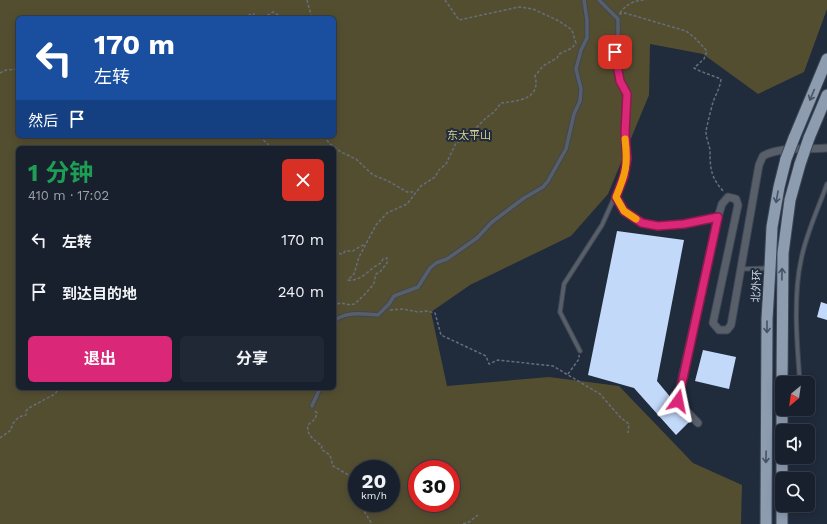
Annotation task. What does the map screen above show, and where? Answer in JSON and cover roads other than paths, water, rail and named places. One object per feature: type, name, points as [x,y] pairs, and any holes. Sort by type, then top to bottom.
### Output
[{"type":"highway","name":"北外环","points":[[766,524],[767,319],[772,227],[779,187],[786,159],[827,59]]},
{"type":"highway","points":[[782,376],[783,252],[790,200],[809,138],[827,95]]},
{"type":"highway","points":[[782,464],[782,524]]},
{"type":"street","points":[[698,423],[678,401],[722,204],[728,197],[730,197],[736,199],[738,204],[713,324],[719,330],[727,330],[731,325],[759,165],[762,156],[779,150],[827,148]]},
{"type":"lane","points":[[336,319],[339,317],[352,314],[378,315],[389,304],[394,296],[418,287],[430,268],[436,263],[447,259],[477,238],[492,222],[524,198],[543,187],[548,181],[566,149],[574,114],[580,101],[581,89],[576,69],[581,50],[587,38],[587,20],[584,0]]},
{"type":"lane","points":[[580,351],[560,312],[564,284],[602,225],[616,197],[624,176],[627,159],[625,132],[627,94],[620,81],[615,52],[618,34],[618,19],[599,0]]},
{"type":"lane","points":[[800,376],[798,274],[807,236],[827,184]]},
{"type":"lane","points":[[616,197],[624,211],[642,223],[658,226],[684,224],[718,217]]},
{"type":"lane","points":[[741,269],[770,268]]},
{"type":"lane","points":[[312,406],[319,390]]},
{"type":"park label","name":"东太平山","points":[[469,135]]}]
